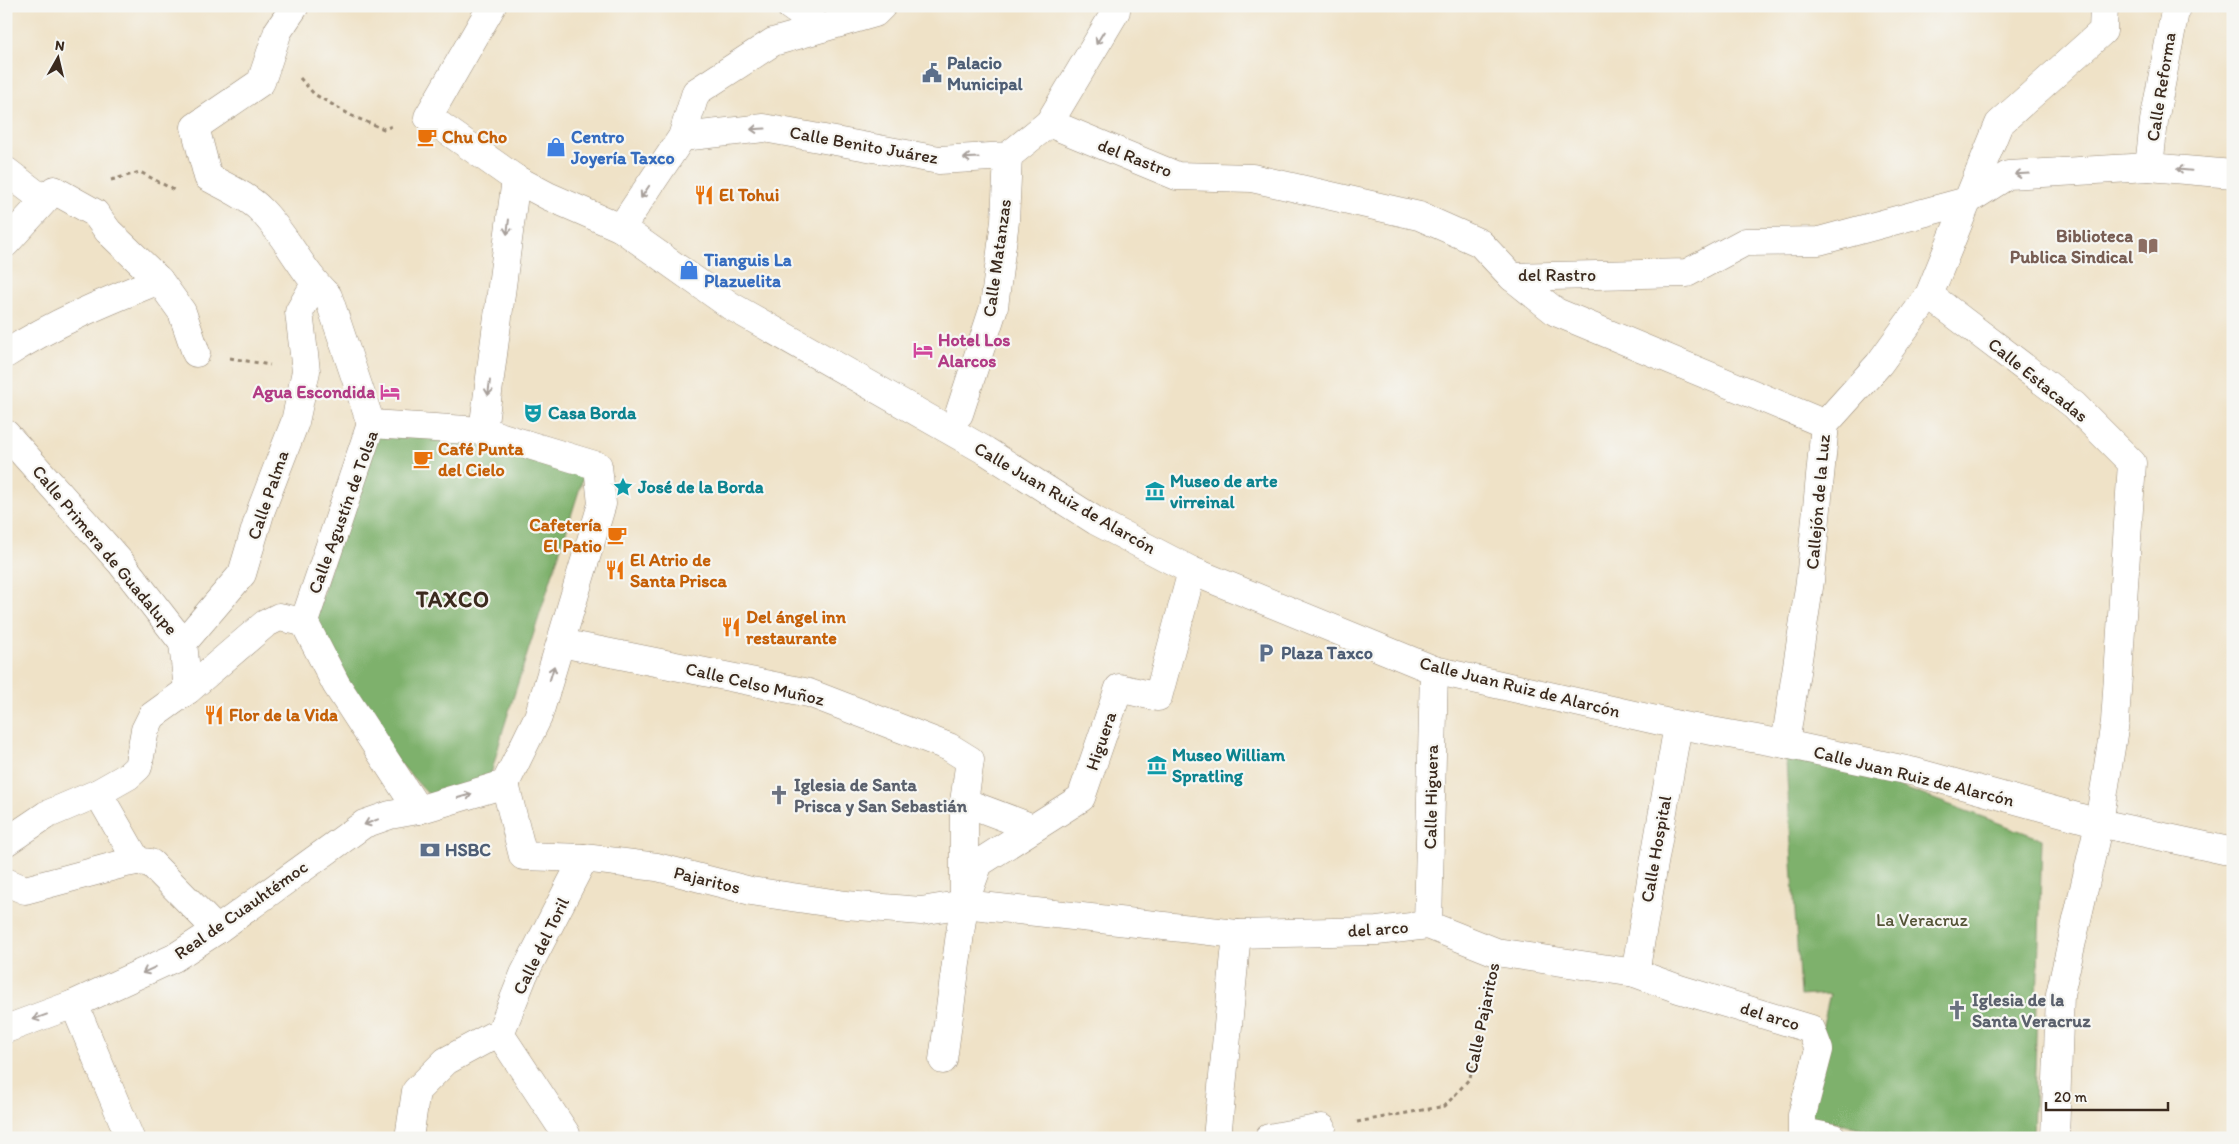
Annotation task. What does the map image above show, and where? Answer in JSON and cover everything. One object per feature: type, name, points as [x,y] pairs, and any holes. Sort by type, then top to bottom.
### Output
[{"type":"street","points":[[295,6],[278,32],[261,82],[195,127],[208,177],[260,208],[292,248],[314,284],[328,296],[371,424]]},
{"type":"street","points":[[428,117],[492,6]]},
{"type":"street","points":[[790,6],[821,28]]},
{"type":"street","points":[[621,228],[682,137],[696,92],[773,42],[875,13],[882,6]]},
{"type":"street","points":[[1008,156],[1049,123],[1116,11],[1116,6]]},
{"type":"street","points":[[1929,295],[2000,124],[2103,30],[2104,6]]},
{"type":"street","name":"Calle Reforma","points":[[2149,167],[2154,121],[2176,6]]},
{"type":"street","name":"Calle Juan Ruiz de Alarcón","points":[[428,117],[516,179],[548,196],[621,228],[731,306],[990,444],[1096,520],[1192,571],[1434,670],[1678,725],[1785,744],[1915,772],[2099,823],[2224,850],[2233,850]]},
{"type":"street","name":"del Rastro","points":[[1049,123],[1177,176],[1252,178],[1419,216],[1480,243],[1512,277],[1687,273],[1745,242],[1819,241],[1967,201],[2008,175],[2149,167],[2233,174]]},
{"type":"street","name":"Calle Benito Juárez","points":[[682,137],[764,128],[939,160],[1008,156]]},
{"type":"street","name":"Calle Matanzas","points":[[958,414],[994,308],[1005,221],[1008,156]]},
{"type":"street","points":[[6,172],[49,195],[95,213],[108,231],[159,280],[182,312],[196,353]]},
{"type":"street","points":[[483,431],[516,179]]},
{"type":"street","points":[[6,243],[49,195]]},
{"type":"street","points":[[1512,277],[1556,312],[1825,424]]},
{"type":"street","points":[[6,354],[22,343],[107,302],[159,280]]},
{"type":"street","name":"Calle Palma","points":[[183,643],[242,574],[261,510],[295,422],[306,370],[300,312],[314,284]]},
{"type":"street","name":"Callejón de la Luz","points":[[1785,744],[1810,581],[1825,424],[1878,364],[1929,295]]},
{"type":"street","name":"Calle Estacadas","points":[[1929,295],[2074,405],[2132,463],[2115,722],[2099,823],[2060,994],[2055,1138]]},
{"type":"street","name":"Calle Agustín de Tolsa","points":[[304,622],[371,424],[483,431],[598,466],[602,504],[561,643]]},
{"type":"street","name":"Calle Primera de Guadalupe","points":[[6,434],[121,563],[183,643]]},
{"type":"street","name":"Higuera","points":[[964,904],[979,863],[1081,798],[1119,688],[1158,697],[1192,571]]},
{"type":"street","points":[[6,842],[46,815],[98,793],[128,776],[138,767],[145,730],[152,716],[188,690],[266,624],[279,617],[304,622],[336,684],[418,810]]},
{"type":"street","points":[[183,643],[188,690]]},
{"type":"street","points":[[505,784],[538,717],[561,643]]},
{"type":"street","name":"Calle Celso Muñoz","points":[[561,643],[809,693],[950,747],[970,760],[964,802]]},
{"type":"street","name":"Calle Higuera","points":[[1428,925],[1434,670]]},
{"type":"street","name":"Calle Hospital","points":[[1635,973],[1678,725]]},
{"type":"street","name":"Real de Cuauhtémoc","points":[[6,1029],[74,1004],[174,958],[364,824],[390,815],[418,810],[505,784]]},
{"type":"street","name":"Pajaritos","points":[[505,784],[523,856],[584,858],[656,867],[751,891],[846,905],[921,911],[964,904]]},
{"type":"street","points":[[98,793],[137,861]]},
{"type":"street","points":[[943,1060],[964,904],[964,802],[1033,828]]},
{"type":"street","name":"Calle del Toril","points":[[500,1034],[524,974],[584,858]]},
{"type":"street","points":[[16,886],[137,861],[151,863],[216,930]]},
{"type":"street","name":"del arco","points":[[964,904],[1237,934],[1377,931],[1428,925],[1496,952],[1635,973],[1679,989],[1811,1029],[1819,1050],[1802,1115],[1802,1135]]},
{"type":"street","points":[[1216,1138],[1237,934]]},
{"type":"street","points":[[74,1004],[130,1138]]},
{"type":"street","points":[[409,1138],[416,1091],[446,1061],[492,1036],[500,1034],[568,1136]]},
{"type":"street","points":[[1269,1138],[1322,1128]]},
{"type":"street","points":[[1802,1135],[1833,1138]]},
{"type":"path","points":[[278,32],[285,61],[314,94],[352,116],[384,129],[407,120],[416,114],[428,117]]},
{"type":"path","points":[[49,195],[88,187],[140,172],[180,193]]},
{"type":"path","points":[[196,353],[306,370]]},
{"type":"path","name":"Calle Pajaritos","points":[[1322,1128],[1445,1106],[1470,1078],[1496,952]]},
{"type":"green space","points":[[372,433],[484,434],[584,475],[503,730],[489,782],[436,803],[386,748],[314,622]]},
{"type":"green space","name":"La Veracruz","points":[[1785,744],[2042,839],[2033,1138],[1905,1138],[1802,1115],[1830,994],[1800,996]]},
{"type":"place","name":"Palacio Municipal","points":[[932,73]]},
{"type":"place","name":"Chu Cho","points":[[427,137]]},
{"type":"place","name":"Centro Joyería Taxco","points":[[556,147]]},
{"type":"place","name":"El Tohui","points":[[704,195]]},
{"type":"place","name":"Biblioteca Publica Sindical","points":[[2148,246]]},
{"type":"place","name":"Tianguis La Plazuelita","points":[[689,270]]},
{"type":"place","name":"Hotel Los Alarcos","points":[[923,350]]},
{"type":"place","name":"Agua Escondida","points":[[390,392]]},
{"type":"place","name":"Casa Borda","points":[[533,413]]},
{"type":"place","name":"Café Punta del Cielo","points":[[423,459]]},
{"type":"place","name":"José de la Borda","points":[[623,487]]},
{"type":"place","name":"Museo de arte virreinal","points":[[1155,491]]},
{"type":"place","name":"Cafetería El Patio","points":[[617,535]]},
{"type":"place","name":"El Atrio de Santa Prisca","points":[[615,570]]},
{"type":"place","name":"Del ángel inn restaurante","points":[[731,627]]},
{"type":"place","name":"Plaza Taxco","points":[[1266,653]]},
{"type":"place","name":"Flor de la Vida","points":[[214,715]]},
{"type":"place","name":"Museo William Spratling","points":[[1157,765]]},
{"type":"place","name":"Iglesia de Santa Prisca y San Sebastián","points":[[779,795]]},
{"type":"place","name":"HSBC","points":[[430,850]]},
{"type":"place","name":"Iglesia de la Santa Veracruz","points":[[1957,1010]]},
{"type":"district","name":"TAXCO","points":[[453,599]]}]
